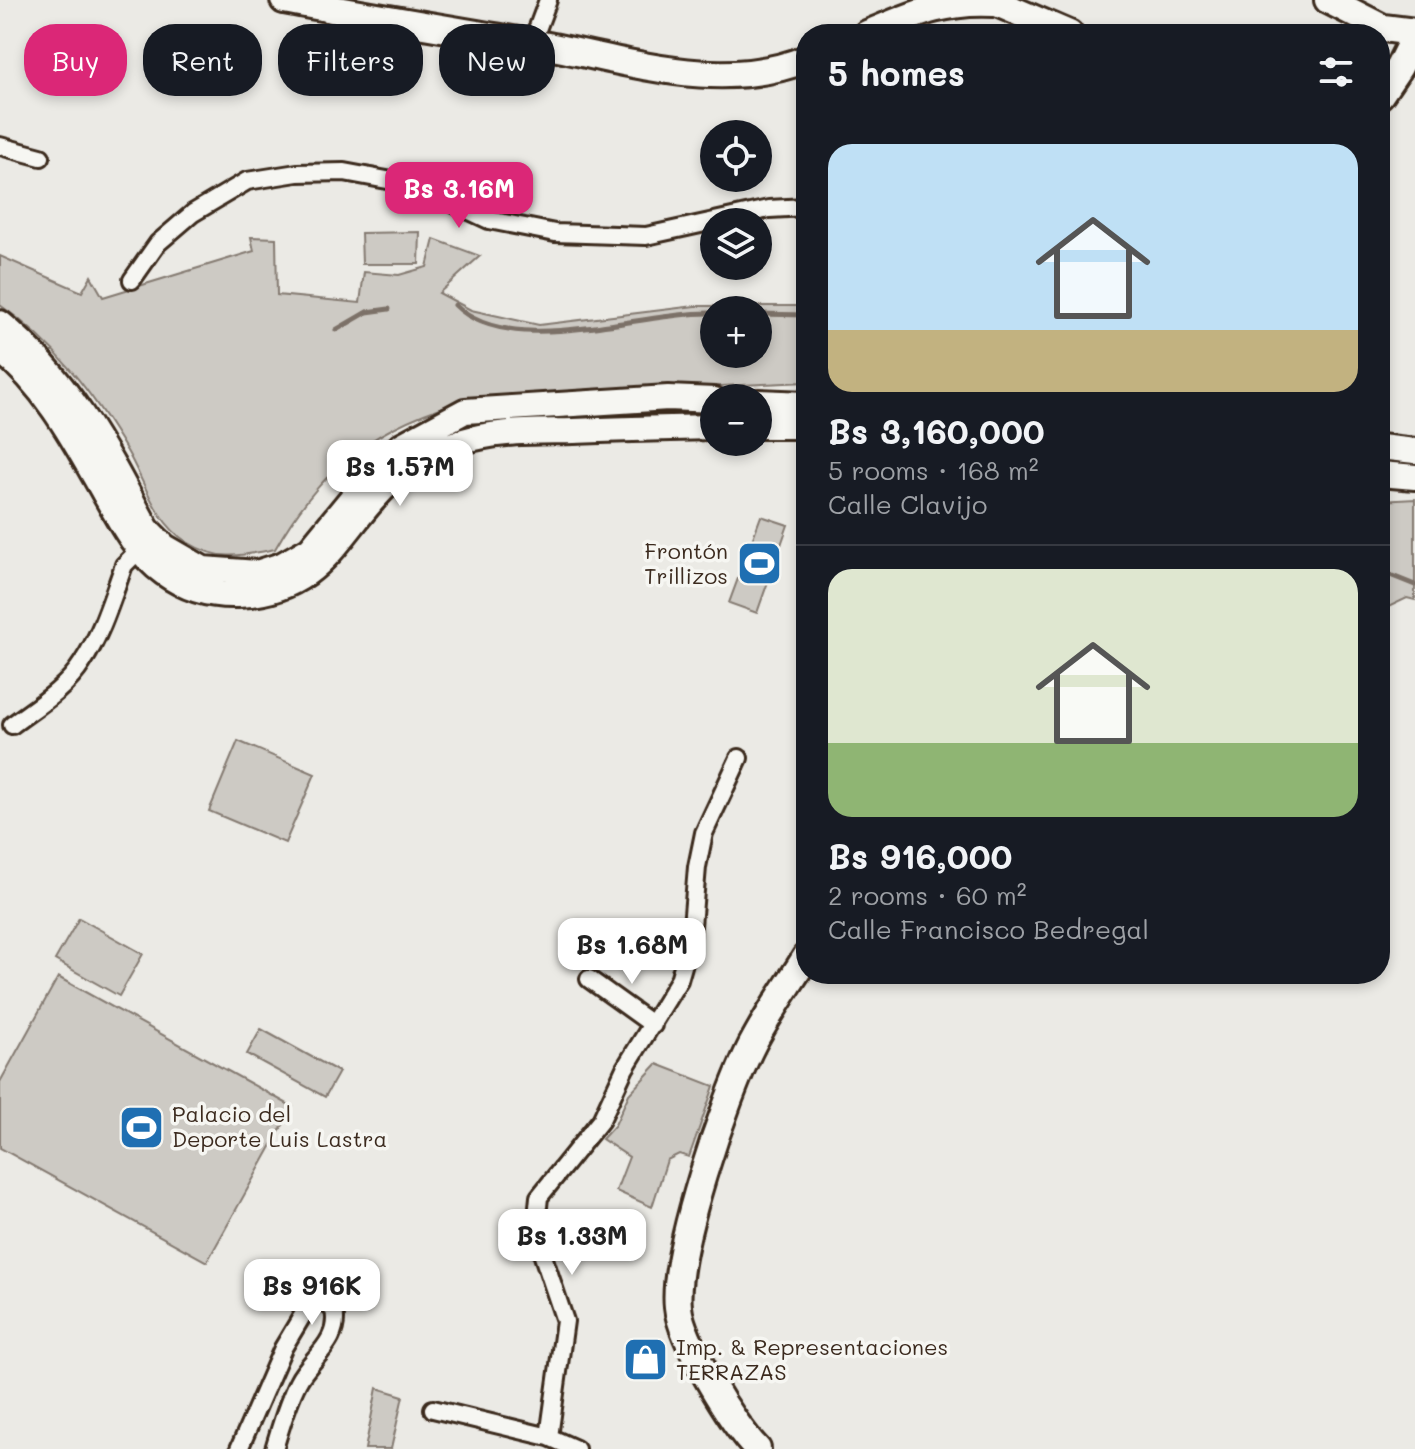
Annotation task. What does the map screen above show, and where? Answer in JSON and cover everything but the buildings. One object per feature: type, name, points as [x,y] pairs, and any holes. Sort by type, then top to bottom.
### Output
[{"type":"main road","points":[[284,0],[439,27]]},
{"type":"main road","points":[[1327,0],[1375,24]]},
{"type":"main road","points":[[1327,0],[1347,24]]},
{"type":"main road","points":[[882,24],[907,8],[963,1],[992,2],[1045,24]]},
{"type":"main road","points":[[1390,29],[1415,33],[1390,93]]},
{"type":"main road","points":[[555,47],[727,76],[780,69],[796,63]]},
{"type":"main road","points":[[1390,80],[1402,63]]},
{"type":"main road","points":[[0,323],[41,359],[71,395],[147,529],[163,573],[196,590],[227,596],[257,594],[292,585],[319,566],[397,476],[428,455],[462,441],[503,432],[700,427]]},
{"type":"main road","points":[[0,350],[44,394],[59,415],[127,534],[152,549],[203,569],[257,573],[282,565],[310,549],[374,471],[402,445],[465,411],[668,398],[700,399]]},
{"type":"main road","points":[[772,403],[796,404]]},
{"type":"main road","points":[[772,426],[796,426]]},
{"type":"main road","points":[[1390,448],[1415,451]]},
{"type":"main road","points":[[1390,475],[1415,477]]},
{"type":"main road","points":[[757,1449],[703,1369],[685,1334],[678,1308],[678,1277],[699,1193],[739,1075],[766,1019],[796,972]]},
{"type":"street","points":[[539,24],[548,0]]},
{"type":"street","points":[[0,146],[41,157]]},
{"type":"street","points":[[132,280],[158,243],[193,213],[247,181],[297,173],[344,172],[414,185],[489,220],[555,233],[646,236],[769,209],[796,208]]},
{"type":"street","points":[[12,725],[54,693],[81,665],[97,636],[124,565],[133,556],[152,549]]},
{"type":"street","points":[[549,1437],[565,1321],[539,1244],[536,1218],[539,1197],[586,1142],[686,962],[704,833],[739,758]]},
{"type":"street","points":[[589,979],[653,1025]]},
{"type":"street","points":[[239,1449],[283,1348],[326,1276]]},
{"type":"street","points":[[274,1449],[299,1378],[322,1354],[335,1320],[334,1310],[317,1295]]},
{"type":"street","points":[[433,1409],[549,1437],[576,1449]]},
{"type":"shaded area","points":[[420,232],[419,264],[362,264],[361,233]]},
{"type":"shaded area","points":[[251,237],[276,238],[277,295],[360,303],[364,272],[399,275],[427,267],[434,239],[480,256],[439,293],[471,310],[539,325],[700,306],[700,368],[772,368],[772,306],[796,306],[796,382],[700,384],[700,387],[473,398],[439,408],[382,434],[334,470],[293,519],[275,549],[220,555],[187,542],[167,524],[101,409],[55,353],[0,305],[0,256],[82,292],[91,276],[103,297],[254,251]]},
{"type":"shaded area","points":[[1415,499],[1415,600],[1407,598],[1390,606],[1390,500]]},
{"type":"shaded area","name":"Frontón Trillizos","points":[[761,516],[788,525],[757,613],[729,603]]},
{"type":"shaded area","points":[[238,741],[315,774],[285,843],[209,811]]},
{"type":"shaded area","points":[[79,918],[143,954],[119,996],[55,960]]},
{"type":"shaded area","name":"Palacio del Deporte Luis Lastra","points":[[58,977],[293,1107],[207,1262],[0,1148],[0,1082]]},
{"type":"shaded area","points":[[261,1029],[339,1072],[325,1097],[247,1054]]},
{"type":"shaded area","points":[[657,1064],[714,1086],[689,1157],[679,1154],[667,1160],[652,1207],[616,1191],[629,1157],[602,1139],[615,1125],[629,1094]]},
{"type":"shaded area","points":[[377,1388],[403,1396],[391,1449],[365,1449]]},
{"type":"waterway","points":[[455,305],[479,321],[509,329],[542,331],[700,313]]},
{"type":"waterway","points":[[336,330],[367,312],[389,309]]},
{"type":"waterway","points":[[772,314],[796,315]]},
{"type":"waterway","points":[[1390,575],[1415,585]]},
{"type":"place","name":"Frontón Trillizos","points":[[759,564]]},
{"type":"place","name":"Palacio del Deporte Luis Lastra","points":[[141,1127]]},
{"type":"place","name":"Imp. & Representaciones TERRAZAS","points":[[645,1360]]}]
